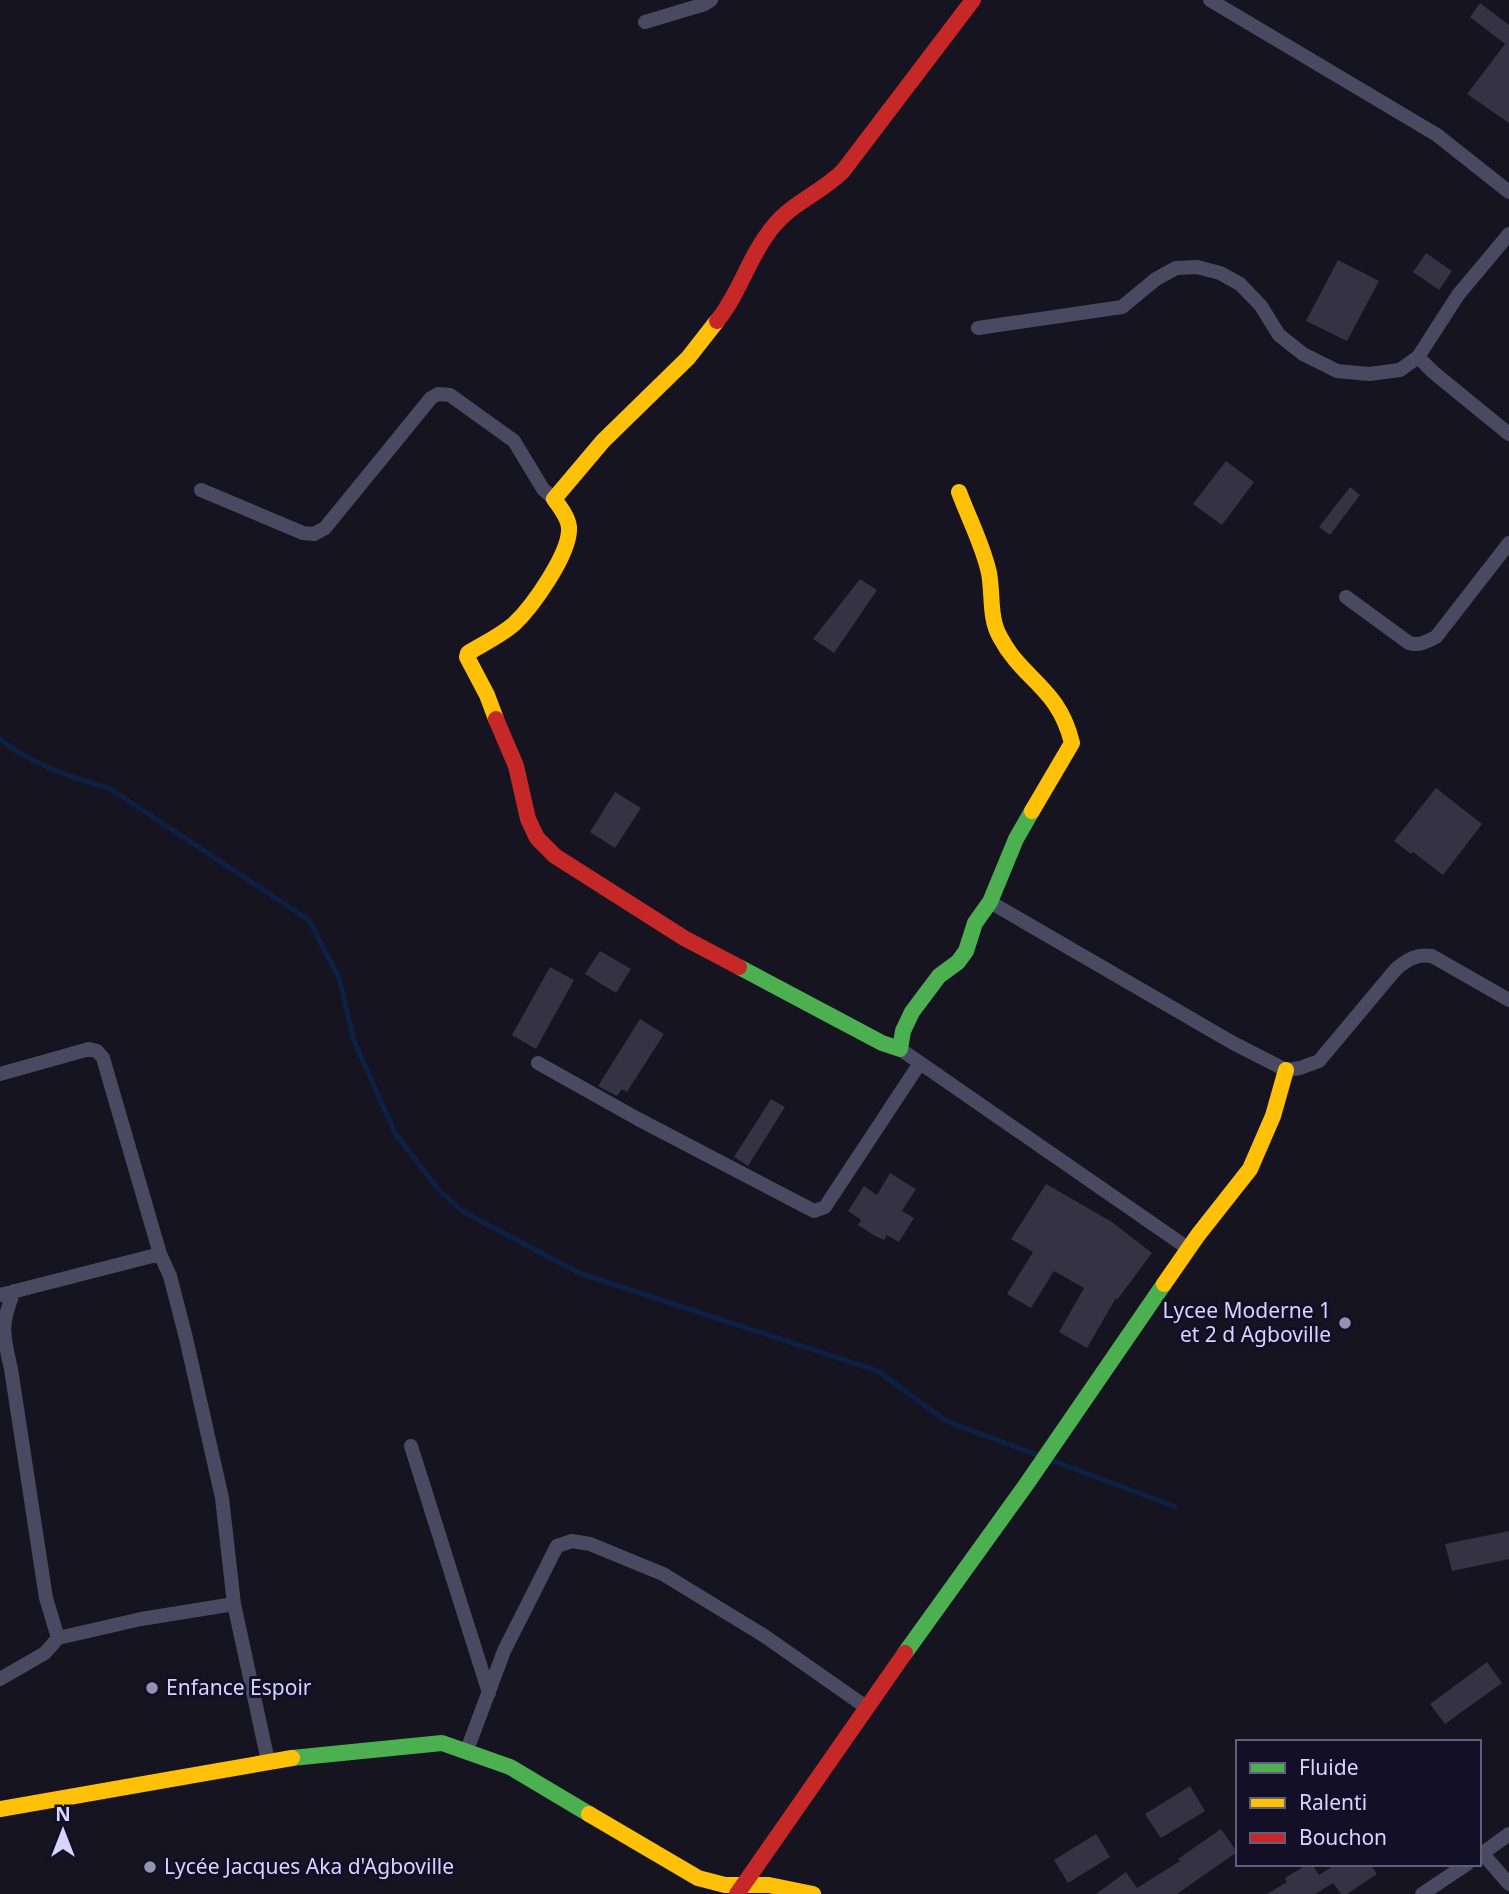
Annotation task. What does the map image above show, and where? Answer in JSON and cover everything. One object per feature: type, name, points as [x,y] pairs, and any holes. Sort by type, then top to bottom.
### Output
[{"type":"street","points":[[645,22],[711,0]]},
{"type":"street","points":[[554,499],[603,441],[688,358],[726,310],[772,227],[792,206],[830,184],[843,171],[973,0]]},
{"type":"street","points":[[1216,1],[1437,135],[1509,192]]},
{"type":"street","points":[[978,328],[1122,307],[1156,278],[1176,268],[1197,267],[1220,273],[1240,284],[1261,306],[1279,335],[1303,355],[1337,371],[1369,374],[1400,370],[1418,357],[1458,295],[1509,233]]},
{"type":"street","points":[[1418,357],[1509,434]]},
{"type":"street","points":[[201,490],[303,533],[314,534],[325,528],[431,398],[438,394],[450,395],[513,441],[543,489],[564,514],[570,528],[569,536],[561,559],[514,624],[468,653],[467,657],[481,680],[512,756],[528,819],[537,838],[555,856],[684,938],[883,1043],[900,1049],[1189,1249]]},
{"type":"street","points":[[900,1049],[903,1031],[912,1012],[939,976],[958,962],[966,951],[975,923],[990,902],[1016,839],[1072,743],[1069,726],[1055,699],[1013,655],[998,635],[989,573],[958,492]]},
{"type":"street","points":[[1346,597],[1409,643],[1416,645],[1436,637],[1509,543]]},
{"type":"street","points":[[990,902],[1233,1043],[1286,1070],[1319,1061],[1409,958],[1432,956],[1509,1000]]},
{"type":"street","points":[[0,1074],[89,1049],[97,1051],[103,1058],[160,1254],[170,1276],[186,1338],[222,1498],[234,1605],[268,1761]]},
{"type":"street","points":[[538,1063],[814,1211],[825,1207],[920,1063]]},
{"type":"street","points":[[740,1890],[1189,1249],[1250,1169],[1273,1116],[1286,1070]]},
{"type":"street","points":[[58,1638],[46,1598],[11,1369],[2,1334],[7,1293],[160,1254]]},
{"type":"street","points":[[411,1446],[489,1693]]},
{"type":"street","points":[[467,1750],[505,1651],[557,1546],[572,1541],[590,1544],[663,1574],[763,1635],[866,1707]]},
{"type":"street","points":[[0,1679],[45,1653],[58,1638],[141,1619],[234,1605]]},
{"type":"street","points":[[0,1809],[268,1761],[442,1743],[510,1767],[698,1878],[740,1890],[769,1885],[813,1894]]},
{"type":"street","points":[[1509,1834],[1481,1855],[1509,1884]]},
{"type":"street","points":[[1422,1894],[1464,1866]]},
{"type":"building","points":[[1480,3],[1509,25],[1509,123],[1467,94],[1505,44],[1470,17]]},
{"type":"building","points":[[1426,253],[1452,271],[1439,290],[1413,272]]},
{"type":"building","points":[[1338,260],[1379,281],[1347,341],[1306,321]]},
{"type":"building","points":[[1226,461],[1254,482],[1222,525],[1193,504]]},
{"type":"building","points":[[1350,487],[1360,495],[1330,535],[1319,527]]},
{"type":"building","points":[[860,579],[877,590],[834,653],[813,639]]},
{"type":"building","points":[[1436,788],[1482,824],[1443,875],[1394,841]]},
{"type":"building","points":[[615,792],[641,808],[615,848],[590,832]]},
{"type":"building","points":[[600,951],[631,969],[616,993],[585,974]]},
{"type":"building","points":[[550,967],[574,980],[536,1049],[512,1035]]},
{"type":"building","points":[[640,1019],[664,1034],[627,1092],[622,1089],[617,1096],[598,1086]]},
{"type":"building","points":[[771,1099],[785,1107],[748,1166],[734,1157]]},
{"type":"building","points":[[890,1173],[916,1189],[902,1211],[914,1218],[899,1242],[887,1235],[884,1240],[875,1236],[858,1225],[861,1220],[848,1211],[864,1186],[877,1195]]},
{"type":"building","points":[[1046,1184],[1112,1222],[1152,1253],[1117,1300],[1116,1298],[1087,1348],[1059,1332],[1084,1288],[1054,1271],[1031,1308],[1007,1294],[1033,1252],[1011,1239]]},
{"type":"building","points":[[1509,1531],[1509,1559],[1452,1571],[1445,1544]]},
{"type":"building","points":[[1487,1662],[1502,1683],[1445,1724],[1430,1704]]},
{"type":"building","points":[[1190,1786],[1205,1811],[1161,1838],[1145,1814]]},
{"type":"building","points":[[1221,1829],[1236,1851],[1177,1894],[1096,1894],[1126,1872],[1137,1888],[1180,1861],[1178,1859]]},
{"type":"building","points":[[1096,1834],[1110,1857],[1068,1883],[1054,1860]]},
{"type":"building","points":[[1305,1866],[1313,1866],[1319,1875],[1333,1866],[1371,1866],[1377,1874],[1347,1894],[1341,1894],[1333,1883],[1315,1894],[1267,1894],[1287,1882],[1285,1878]]},
{"type":"waterway","points":[[0,739],[38,763],[109,788],[309,920],[339,978],[354,1041],[395,1133],[438,1189],[462,1211],[579,1273],[878,1371],[946,1421],[1176,1507]]},
{"type":"traffic: fast","points":[[739,967],[882,1043],[900,1049],[903,1031],[912,1012],[939,976],[958,962],[966,951],[975,923],[990,902],[1016,839],[1032,811]]},
{"type":"traffic: fast","points":[[905,1653],[1028,1482],[1164,1284]]},
{"type":"traffic: fast","points":[[292,1758],[442,1743],[510,1767],[589,1814]]},
{"type":"traffic: slow","points":[[496,719],[467,657],[468,653],[514,624],[540,593],[557,565],[564,551],[569,527],[554,499],[603,441],[688,358],[717,321]]},
{"type":"traffic: slow","points":[[959,492],[986,563],[993,614],[1000,637],[1009,652],[1058,709],[1072,743],[1032,811]]},
{"type":"traffic: slow","points":[[1164,1284],[1198,1235],[1250,1169],[1273,1116],[1286,1070]]},
{"type":"traffic: slow","points":[[0,1809],[292,1758]]},
{"type":"traffic: slow","points":[[589,1814],[698,1878],[725,1885],[769,1885],[813,1894]]},
{"type":"traffic: jam","points":[[717,321],[772,228],[788,212],[843,171],[973,0]]},
{"type":"traffic: jam","points":[[496,719],[516,766],[528,819],[537,838],[555,856],[684,938],[739,967]]},
{"type":"traffic: jam","points":[[737,1894],[905,1653]]},
{"type":"place","name":"Lycee Moderne 1 et 2 d Agboville","points":[[1345,1323]]},
{"type":"place","name":"Enfance Espoir","points":[[152,1688]]},
{"type":"place","name":"Lycée Jacques Aka d'Agboville","points":[[150,1867]]}]
